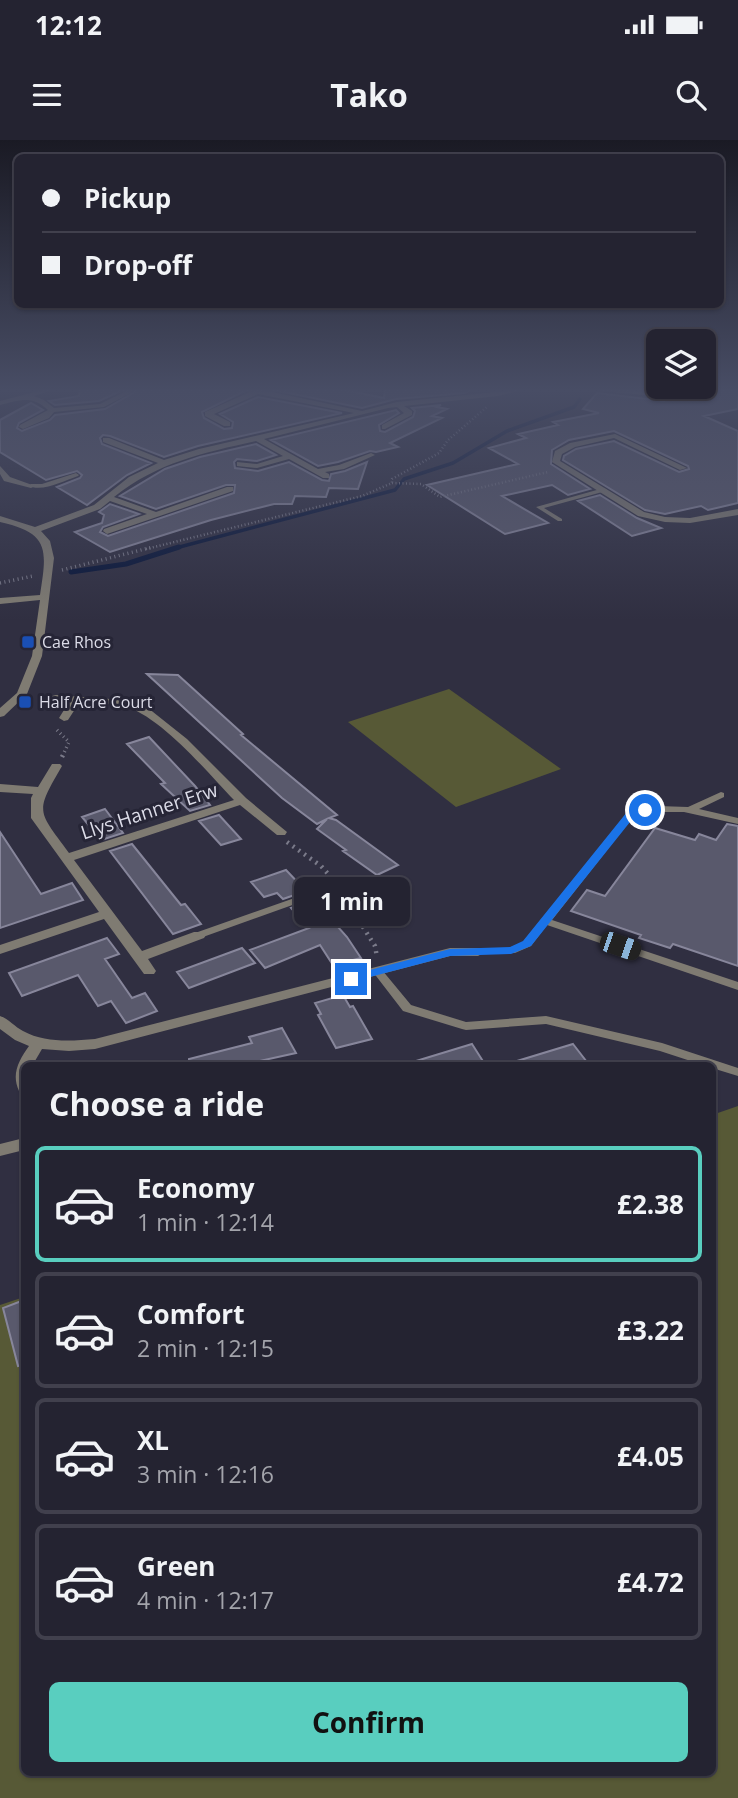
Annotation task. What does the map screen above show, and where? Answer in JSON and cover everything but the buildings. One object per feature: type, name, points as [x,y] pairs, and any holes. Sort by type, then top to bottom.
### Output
[{"type":"street","points":[[35,530],[77,516],[109,498],[132,479],[157,466]]},
{"type":"street","points":[[249,466],[260,469],[266,466]]},
{"type":"street","points":[[310,466],[322,473],[343,466]]},
{"type":"street","points":[[0,468],[4,480],[30,486]]},
{"type":"street","points":[[565,468],[641,514],[667,520],[708,519],[738,512]]},
{"type":"street","points":[[107,531],[230,489]]},
{"type":"street","points":[[109,498],[157,515]]},
{"type":"street","points":[[0,519],[35,530],[45,538],[50,547],[50,572],[43,626],[32,669],[22,694],[0,714]]},
{"type":"street","points":[[0,601],[46,597]]},
{"type":"street","name":"Llys Hanner Erw","points":[[56,698],[124,703],[144,710],[183,741],[242,801],[281,832]]},
{"type":"street","points":[[64,718],[76,700]]},
{"type":"street","points":[[0,788],[41,791],[56,766]]},
{"type":"street","name":"Llys Hanner Erw","points":[[41,791],[37,797],[37,818],[149,971]]},
{"type":"street","name":"Llys Hanner Erw","points":[[68,858],[242,801]]},
{"type":"street","points":[[0,950],[108,913]]},
{"type":"street","points":[[139,957],[199,935]]},
{"type":"street","points":[[0,1021],[13,1033],[38,1044],[64,1047],[95,1044],[450,952],[478,952]]},
{"type":"street","points":[[26,1062],[38,1044]]},
{"type":"street","points":[[0,1150],[21,1144]]},
{"type":"lane","points":[[30,486],[43,486],[76,475]]},
{"type":"lane","points":[[560,520],[539,507],[604,491]]},
{"type":"lane","points":[[691,809],[722,795]]},
{"type":"lane","points":[[478,952],[511,951],[527,944],[630,814],[667,807],[691,809],[738,821]]},
{"type":"lane","points":[[199,935],[323,891]]},
{"type":"lane","points":[[545,921],[738,986]]},
{"type":"lane","points":[[378,972],[407,1008],[466,1026],[546,1020],[662,1047],[708,1062]]},
{"type":"lane","points":[[716,1065],[738,1072]]},
{"type":"path","points":[[392,483],[392,479],[411,466]]},
{"type":"path","points":[[0,583],[91,565],[340,503],[392,483],[421,484],[440,497],[565,468]]},
{"type":"path","points":[[56,766],[69,742],[57,730],[57,725],[64,718]]},
{"type":"green space","points":[[449,689],[561,769],[456,807],[348,722]]},
{"type":"green space","points":[[738,1106],[738,1798],[0,1798],[0,1305],[21,1298],[21,1776],[716,1776],[716,1114]]},
{"type":"waterway","points":[[176,548],[395,490],[404,479],[443,466]]},
{"type":"waterway","points":[[71,572],[126,564],[176,548]]},
{"type":"waterway","points":[[172,549],[176,548]]},
{"type":"place","name":"Cae Rhos","points":[[28,642]]},
{"type":"place","name":"Half Acre Court","points":[[25,702]]},
{"type":"route","points":[[351,979],[450,952],[511,951],[527,944],[630,814],[645,810]]}]
